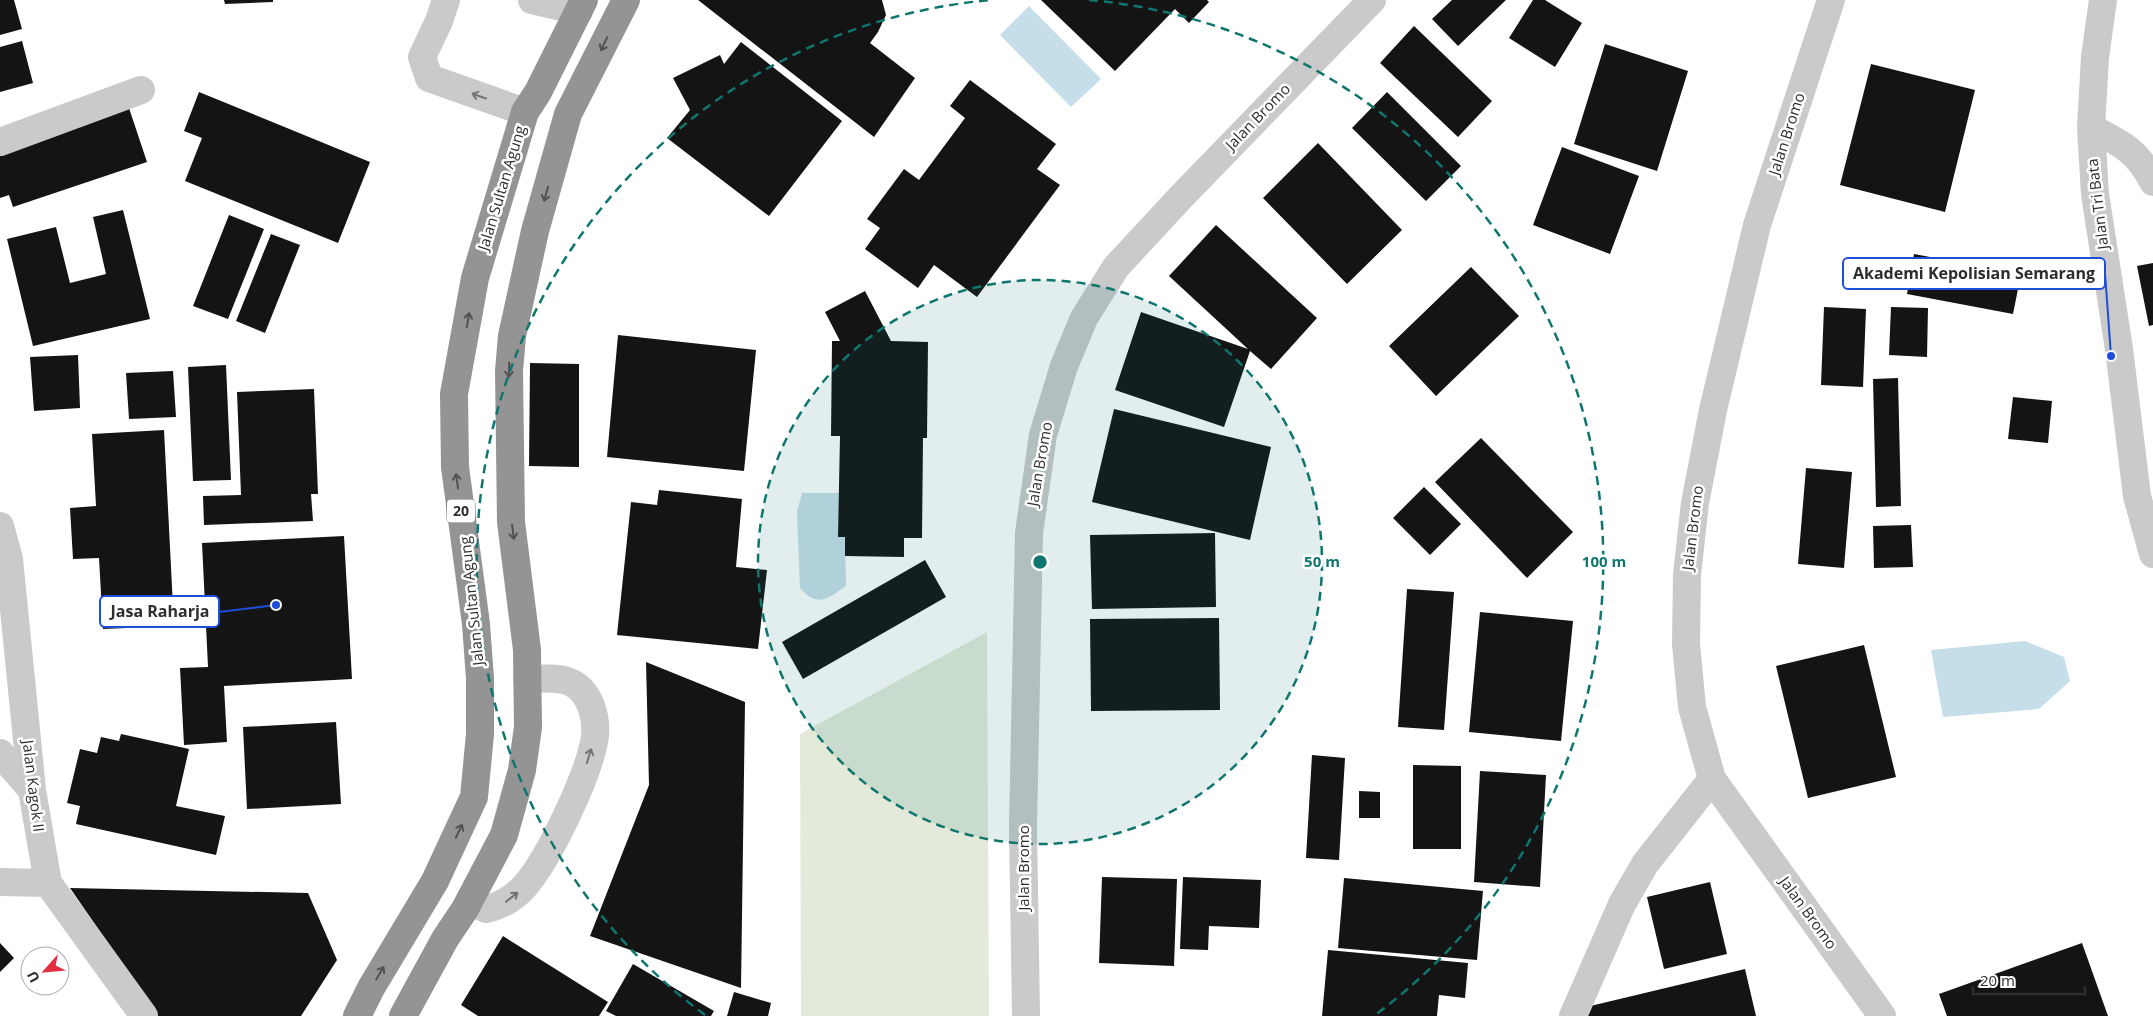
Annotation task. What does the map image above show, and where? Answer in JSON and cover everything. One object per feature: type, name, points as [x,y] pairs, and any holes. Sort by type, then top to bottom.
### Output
[{"type":"highway","points":[[403,1016],[470,900],[504,835],[513,810],[522,770],[528,727],[527,650],[511,522],[509,371],[512,336],[535,231],[568,114],[626,0]]},
{"type":"highway","name":"Jalan Sultan Agung","points":[[357,1016],[371,988],[435,881],[474,797],[480,734],[480,679],[475,614],[455,467],[454,394],[475,278],[525,112],[538,92],[581,5]]},
{"type":"street","points":[[446,0],[439,21],[422,57],[429,78],[525,112]]},
{"type":"street","points":[[532,0],[581,5]]},
{"type":"street","name":"Jalan Bromo","points":[[1026,1016],[1023,827],[1028,533],[1043,435],[1064,366],[1084,318],[1116,267],[1180,198],[1372,0]]},
{"type":"street","name":"Jalan Bromo","points":[[1831,0],[1757,225],[1713,410],[1695,503],[1687,575],[1686,644],[1692,707],[1712,779],[1882,1016]]},
{"type":"street","name":"Jalan Tri Bata","points":[[2103,0],[2095,57],[2091,128],[2095,194],[2153,554]]},
{"type":"street","points":[[0,142],[141,90]]},
{"type":"street","points":[[2091,128],[2124,144],[2147,169],[2153,182]]},
{"type":"street","name":"Jalan Kagok II","points":[[0,526],[9,559],[32,790],[48,883],[144,1016]]},
{"type":"street","points":[[470,900],[486,909],[499,906],[512,898],[525,886],[551,847],[580,782],[595,735],[590,701],[582,691],[572,683],[560,679],[527,679]]},
{"type":"street","points":[[0,754],[32,790]]},
{"type":"street","points":[[1573,1016],[1622,904],[1645,864],[1712,779]]},
{"type":"street","points":[[0,882],[48,883]]},
{"type":"green space","points":[[987,632],[989,1016],[801,1016],[800,734]]},
{"type":"water","points":[[1029,6],[1101,79],[1071,107],[1000,35]]},
{"type":"water","points":[[802,493],[839,493],[845,537],[846,586],[828,598],[817,600],[800,588],[797,512]]},
{"type":"water","points":[[2025,641],[2064,657],[2070,681],[2039,709],[1943,717],[1931,650]]},
{"type":"building","points":[[0,0],[14,0],[22,29],[0,35]]},
{"type":"building","points":[[224,0],[273,0],[273,2],[225,4]]},
{"type":"building","points":[[698,0],[882,0],[886,15],[870,43],[915,78],[874,137]]},
{"type":"building","points":[[1041,0],[1207,0],[1209,2],[1189,23],[1175,9],[1115,71]]},
{"type":"building","points":[[1452,0],[1506,0],[1458,46],[1432,19]]},
{"type":"building","points":[[1533,0],[1545,0],[1582,23],[1555,67],[1509,38]]},
{"type":"building","points":[[1414,26],[1492,101],[1458,137],[1380,63]]},
{"type":"building","points":[[22,41],[33,83],[0,92],[0,47]]},
{"type":"building","points":[[741,42],[842,121],[769,216],[667,138],[690,110],[673,78],[720,55],[724,64]]},
{"type":"building","points":[[1605,44],[1688,71],[1657,171],[1574,144]]},
{"type":"building","points":[[1871,64],[1975,90],[1945,212],[1840,185]]},
{"type":"building","points":[[970,80],[1056,144],[1037,169],[1060,185],[977,297],[934,265],[918,288],[865,249],[880,228],[867,219],[904,169],[919,180],[965,118],[950,106]]},
{"type":"building","points":[[199,92],[370,162],[338,243],[185,181],[202,138],[184,131]]},
{"type":"building","points":[[1387,92],[1461,166],[1426,201],[1352,128]]},
{"type":"building","points":[[127,102],[147,162],[13,207],[9,195],[0,198],[0,145]]},
{"type":"building","points":[[1318,143],[1402,230],[1347,284],[1263,198]]},
{"type":"building","points":[[1562,147],[1639,176],[1610,254],[1533,225]]},
{"type":"building","points":[[123,210],[150,319],[33,346],[7,239],[56,227],[70,283],[106,274],[93,217]]},
{"type":"building","points":[[229,215],[264,229],[228,319],[193,306]]},
{"type":"building","points":[[1216,225],[1317,318],[1271,369],[1250,351],[1224,427],[1115,390],[1141,312],[1248,349],[1169,276]]},
{"type":"building","points":[[271,234],[300,245],[265,333],[236,321]]},
{"type":"building","points":[[1914,254],[2021,274],[2013,314],[1907,294]]},
{"type":"building","points":[[2153,263],[2153,325],[2149,326],[2137,266]]},
{"type":"building","points":[[1471,267],[1519,316],[1436,396],[1389,346]]},
{"type":"building","points":[[865,291],[891,341],[928,342],[927,438],[923,438],[922,538],[904,538],[904,557],[845,556],[845,537],[838,537],[840,436],[831,436],[832,341],[840,341],[825,312]]},
{"type":"building","points":[[1824,307],[1866,309],[1863,387],[1821,385]]},
{"type":"building","points":[[1891,307],[1928,308],[1927,357],[1889,355]]},
{"type":"building","points":[[618,335],[756,350],[744,471],[607,457]]},
{"type":"building","points":[[78,355],[80,408],[34,411],[30,357]]},
{"type":"building","points":[[530,363],[579,364],[579,467],[529,466]]},
{"type":"building","points":[[226,365],[231,480],[193,481],[188,367]]},
{"type":"building","points":[[173,371],[176,417],[129,419],[126,373]]},
{"type":"building","points":[[1898,378],[1901,506],[1876,507],[1873,379]]},
{"type":"building","points":[[314,389],[318,494],[311,494],[313,521],[204,525],[203,496],[241,495],[237,392]]},
{"type":"building","points":[[2013,397],[2052,401],[2048,443],[2008,439]]},
{"type":"building","points":[[1114,409],[1271,447],[1250,540],[1092,502]]},
{"type":"building","points":[[164,430],[174,626],[103,629],[99,558],[73,559],[70,508],[96,506],[92,434]]},
{"type":"building","points":[[1481,438],[1573,532],[1527,578],[1435,482]]},
{"type":"building","points":[[1806,468],[1852,472],[1844,568],[1798,564]]},
{"type":"building","points":[[1424,487],[1461,524],[1430,555],[1393,518]]},
{"type":"building","points":[[659,490],[742,499],[736,567],[767,570],[758,649],[617,635],[631,502],[657,505]]},
{"type":"building","points":[[1911,525],[1913,567],[1874,568],[1873,526]]},
{"type":"building","points":[[1215,533],[1216,607],[1092,609],[1090,535]]},
{"type":"building","points":[[344,536],[352,679],[224,686],[227,742],[184,745],[180,668],[208,667],[202,543]]},
{"type":"building","points":[[925,560],[946,597],[803,679],[782,642]]},
{"type":"building","points":[[1407,589],[1454,592],[1444,730],[1398,727]]},
{"type":"building","points":[[1480,612],[1573,621],[1561,741],[1469,732]]},
{"type":"building","points":[[1219,618],[1220,710],[1091,711],[1090,619]]},
{"type":"building","points":[[1864,645],[1896,777],[1808,798],[1776,666]]},
{"type":"building","points":[[646,662],[745,702],[741,988],[590,936],[649,785]]},
{"type":"building","points":[[336,722],[341,804],[247,809],[243,727]]},
{"type":"building","points":[[121,734],[189,749],[176,806],[225,816],[216,855],[76,824],[80,806],[67,803],[80,749],[97,753],[101,737],[119,741]]},
{"type":"building","points":[[1312,755],[1345,758],[1339,860],[1306,858]]},
{"type":"building","points":[[1413,765],[1461,766],[1461,849],[1413,849]]},
{"type":"building","points":[[1480,771],[1546,775],[1540,887],[1474,882]]},
{"type":"building","points":[[1359,791],[1380,792],[1380,818],[1359,818]]},
{"type":"building","points":[[1102,877],[1177,879],[1174,966],[1099,963]]},
{"type":"building","points":[[1183,877],[1261,880],[1259,928],[1209,926],[1208,950],[1180,949]]},
{"type":"building","points":[[1344,878],[1483,891],[1477,960],[1338,948]]},
{"type":"building","points":[[1710,882],[1727,954],[1664,969],[1647,897]]},
{"type":"building","points":[[70,888],[308,893],[337,960],[301,1016],[158,1016]]},
{"type":"building","points":[[503,936],[608,1002],[599,1016],[478,1016],[461,1005]]},
{"type":"building","points":[[0,943],[14,958],[0,972]]},
{"type":"building","points":[[2082,943],[2108,1016],[1947,1016],[1939,994]]},
{"type":"building","points":[[1328,950],[1468,963],[1465,998],[1439,995],[1437,1016],[1322,1016]]},
{"type":"building","points":[[633,964],[714,1011],[711,1016],[616,1016],[606,1011]]},
{"type":"building","points":[[1745,969],[1756,1016],[1584,1016],[1582,1008]]},
{"type":"building","points":[[734,992],[771,1003],[768,1016],[727,1016]]},
{"type":"place","name":"Akademi Kepolisian Semarang","points":[[2111,356]]},
{"type":"place","name":"Jasa Raharja","points":[[276,605]]}]
